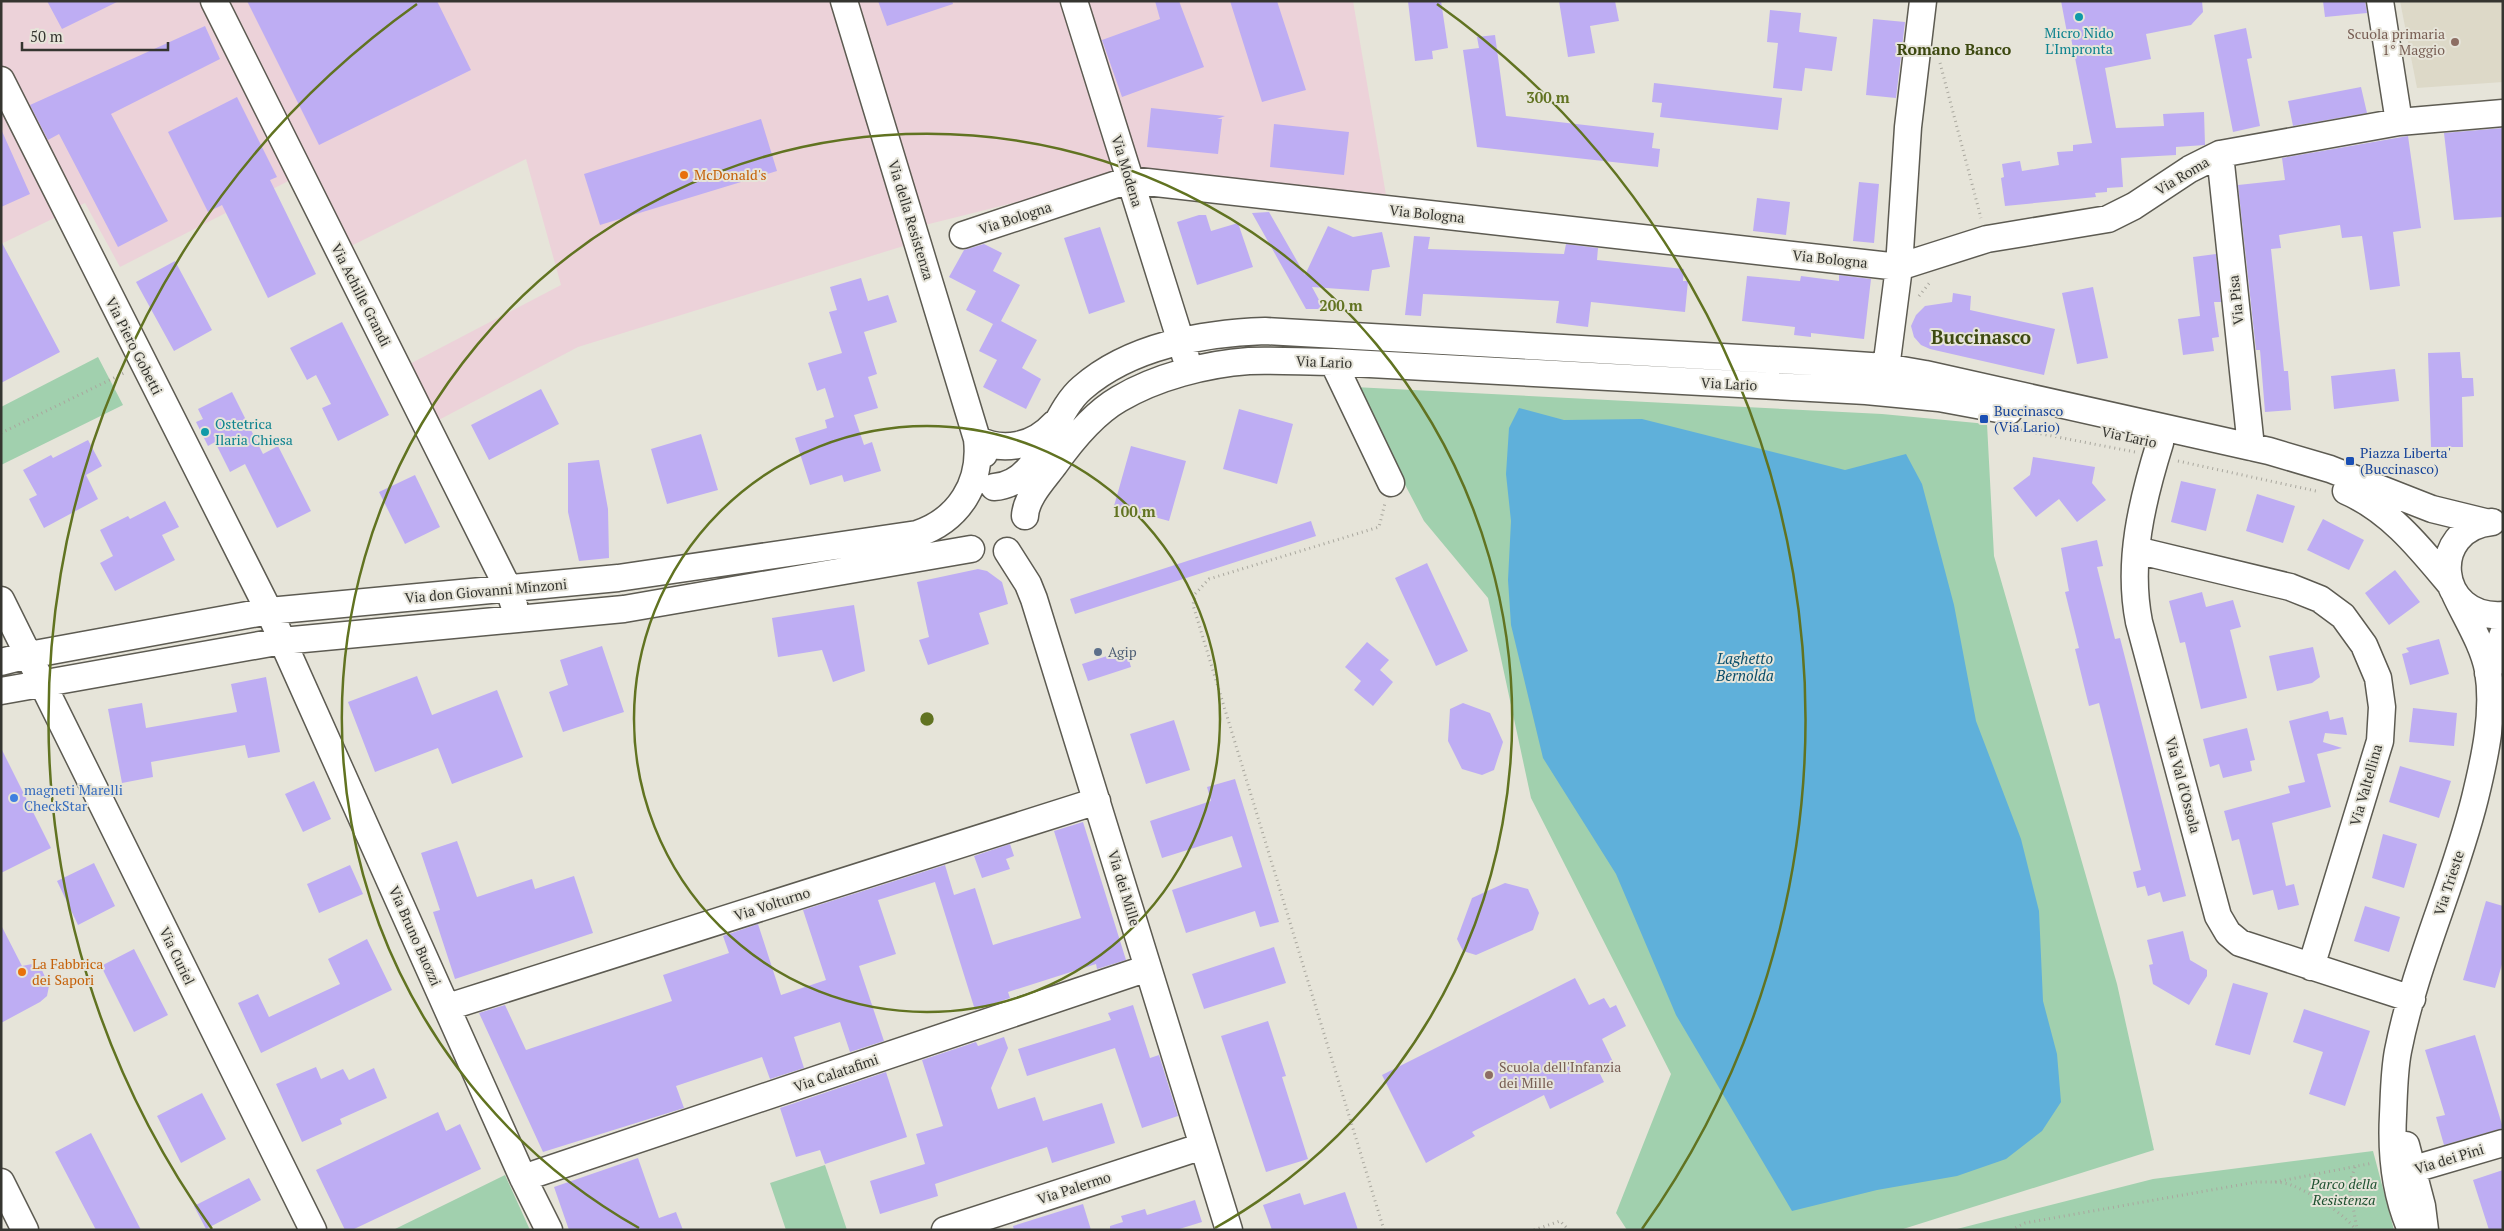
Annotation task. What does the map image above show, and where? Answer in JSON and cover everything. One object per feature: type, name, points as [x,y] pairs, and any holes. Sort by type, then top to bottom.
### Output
[{"type":"street","name":"Via Achille Grandi","points":[[214,1],[509,590],[519,617]]},
{"type":"street","name":"Via della Resistenza","points":[[844,1],[977,439],[1001,488]]},
{"type":"street","name":"Via Modena","points":[[1074,1],[1189,372]]},
{"type":"street","points":[[1884,380],[1899,267],[1910,109],[1923,1]]},
{"type":"street","points":[[2380,1],[2399,122]]},
{"type":"street","name":"Via Piero Gobetti","points":[[1,80],[269,611],[282,641]]},
{"type":"street","name":"Via Roma","points":[[1899,267],[1987,239],[2108,219],[2134,206],[2190,169],[2220,154],[2399,122],[2503,114]]},
{"type":"street","name":"Via Pisa","points":[[2220,154],[2251,447]]},
{"type":"street","name":"Via Bologna","points":[[963,235],[1129,180],[1899,267]]},
{"type":"street","name":"Via Lario","points":[[1001,488],[1022,474],[1036,458],[1073,396],[1096,377],[1131,359],[1181,342],[1228,333],[1290,332],[1884,380],[2158,450],[2309,477],[2348,491],[2372,504],[2402,530],[2424,552],[2452,589]]},
{"type":"street","name":"Via Lario","points":[[1025,516],[1031,498],[1061,455],[1100,413],[1129,394],[1189,372],[1221,364],[1248,361],[1333,362],[1884,380],[1925,374],[2251,447],[2330,468],[2432,509],[2494,522]]},
{"type":"street","points":[[1333,362],[1390,483]]},
{"type":"street","name":"Via Lario","points":[[977,439],[1001,447],[1020,444],[1045,433],[1064,411]]},
{"type":"street","name":"Via della Resistenza","points":[[962,503],[971,486],[977,468],[977,439]]},
{"type":"street","name":"Via Val d'Ossola","points":[[2158,450],[2136,550],[2134,589],[2140,622],[2218,916],[2228,933],[2240,943],[2412,999]]},
{"type":"street","points":[[1001,488],[1020,502],[1025,516],[1023,534],[1008,551],[988,555],[971,549],[964,543],[958,530],[957,517],[962,503],[973,492],[1001,488]]},
{"type":"street","name":"Via don Giovanni Minzoni","points":[[1,662],[29,655],[269,611],[509,590],[618,578],[917,534],[944,522],[962,503]]},
{"type":"street","points":[[2494,522],[2464,532],[2451,550],[2448,567],[2452,589],[2470,610],[2492,616],[2503,615]]},
{"type":"street","name":"Via don Giovanni Minzoni","points":[[1,691],[42,682],[282,641],[519,617],[624,609],[971,549]]},
{"type":"street","name":"Via Valtellina","points":[[2136,550],[2290,587],[2320,599],[2343,616],[2364,646],[2378,678],[2382,707],[2380,741],[2312,967]]},
{"type":"street","name":"Via dei Mille","points":[[1008,551],[1031,591],[1229,1230]]},
{"type":"street","name":"Via Trieste","points":[[2412,1230],[2401,1200],[2395,1169],[2392,1129],[2398,1049],[2412,999],[2470,819],[2484,761],[2488,728],[2488,673],[2476,639],[2452,589]]},
{"type":"street","name":"Via Curiel","points":[[1,600],[313,1230]]},
{"type":"street","name":"Via Trieste","points":[[2488,673],[2503,634]]},
{"type":"street","name":"Via Bruno Buozzi","points":[[282,641],[549,1230]]},
{"type":"street","name":"Via Volturno","points":[[448,1007],[1097,801]]},
{"type":"street","name":"Via Calatafimi","points":[[524,1178],[1148,968]]},
{"type":"street","name":"Via dei Pini","points":[[2395,1169],[2503,1143]]},
{"type":"street","name":"Via Palermo","points":[[945,1230],[1203,1146]]},
{"type":"street","name":"Via Trieste","points":[[2395,1169],[2422,1206],[2425,1230]]},
{"type":"street","points":[[1,1182],[25,1230]]},
{"type":"path","points":[[1938,57],[1987,239]]},
{"type":"path","points":[[1916,299],[1933,279]]},
{"type":"path","points":[[1,433],[143,364]]},
{"type":"path","points":[[2014,429],[2158,450],[2322,492]]},
{"type":"path","points":[[1384,1230],[1192,605],[1195,594],[1210,579],[1379,527],[1390,483]]},
{"type":"path","points":[[2355,1167],[2349,1185],[2357,1230]]},
{"type":"path","points":[[2011,1230],[2035,1221],[2256,1182],[2275,1182],[2355,1167],[2395,1169]]},
{"type":"path","points":[[2275,1182],[2291,1185],[2336,1210],[2348,1219],[2357,1230]]},
{"type":"path","points":[[1534,1230],[1560,1220],[1569,1230]]},
{"type":"shaded area","points":[[1,1],[1353,1],[1387,201],[1126,175],[925,225],[910,244],[578,347],[431,424],[402,368],[561,285],[526,159],[349,247],[310,170],[120,267],[85,203],[1,244]]},
{"type":"shaded area","name":"Scuola primaria 1° Maggio","points":[[2400,1],[2503,1],[2503,82],[2417,88]]},
{"type":"green space","points":[[98,357],[123,405],[1,465],[1,407]]},
{"type":"green space","name":"Laghetto Bernolda","points":[[1354,387],[1882,414],[1987,424],[1994,556],[2117,984],[2154,1150],[1900,1230],[1627,1230],[1616,1213],[1671,1074],[1531,798],[1488,598],[1424,521]]},
{"type":"green space","name":"Parco della Resistenza","points":[[2373,1151],[2394,1230],[1953,1230],[2153,1179]]},
{"type":"green space","points":[[825,1165],[847,1230],[786,1230],[770,1183]]},
{"type":"green space","points":[[505,1175],[530,1230],[393,1230]]},
{"type":"water","name":"Laghetto Bernolda","points":[[1519,408],[1564,420],[1642,419],[1845,470],[1906,454],[1922,484],[1954,605],[1976,721],[2021,839],[2039,911],[2043,1001],[2057,1054],[2061,1102],[2042,1131],[2006,1159],[1957,1176],[1877,1190],[1792,1211],[1676,1015],[1616,874],[1543,758],[1511,625],[1508,580],[1511,521],[1506,474],[1509,428]]},
{"type":"building","points":[[47,1],[119,1],[62,29]]},
{"type":"building","points":[[247,1],[437,1],[471,70],[319,145]]},
{"type":"building","points":[[878,1],[952,1],[953,4],[887,26]]},
{"type":"building","points":[[1155,1],[1179,1],[1204,67],[1122,97],[1102,40],[1160,19]]},
{"type":"building","points":[[1230,1],[1277,1],[1306,90],[1262,102]]},
{"type":"building","points":[[1408,1],[1441,1],[1448,48],[1432,51],[1433,59],[1415,61]]},
{"type":"building","points":[[1559,1],[1615,1],[1619,21],[1590,26],[1595,53],[1568,57]]},
{"type":"building","points":[[2061,1],[2202,1],[2203,12],[2191,25],[2146,34],[2151,59],[2105,68],[2116,128],[2164,126],[2163,114],[2204,112],[2205,145],[2176,147],[2176,155],[2121,158],[2123,187],[2107,188],[2107,192],[2095,193],[2096,197],[2005,206],[2001,178],[2004,177],[2002,164],[2020,161],[2022,171],[2059,165],[2057,152],[2073,151],[2073,145],[2092,143],[2071,38],[2068,38]]},
{"type":"building","points":[[2323,1],[2365,1],[2367,13],[2325,17]]},
{"type":"building","points":[[1770,10],[1801,13],[1799,32],[1837,37],[1832,71],[1805,68],[1802,91],[1773,88],[1778,43],[1767,42]]},
{"type":"building","points":[[1873,19],[1905,22],[1896,98],[1866,95]]},
{"type":"building","points":[[205,26],[220,59],[111,114],[168,221],[118,247],[59,134],[48,140],[30,105]]},
{"type":"building","points":[[2246,28],[2252,58],[2247,59],[2260,126],[2233,132],[2214,35]]},
{"type":"building","points":[[1495,35],[1506,116],[1654,133],[1652,148],[1660,149],[1658,167],[1477,147],[1463,50],[1479,48],[1477,37]]},
{"type":"building","points":[[1654,83],[1782,98],[1778,130],[1660,117],[1662,103],[1652,102]]},
{"type":"building","points":[[2361,87],[2367,113],[2293,126],[2288,101]]},
{"type":"building","points":[[237,97],[277,177],[270,180],[316,274],[268,298],[222,205],[208,212],[168,132]]},
{"type":"building","points":[[1151,108],[1225,116],[1217,119],[1222,119],[1218,154],[1147,147]]},
{"type":"building","points":[[761,119],[777,171],[600,225],[584,174]]},
{"type":"building","points":[[1274,124],[1349,132],[1344,175],[1270,167]]},
{"type":"building","points":[[2503,128],[2503,217],[2454,220],[2444,133]]},
{"type":"building","points":[[1,129],[30,194],[1,207]]},
{"type":"building","points":[[2408,136],[2421,228],[2393,232],[2400,286],[2370,290],[2362,236],[2342,238],[2340,225],[2279,235],[2281,248],[2271,249],[2284,371],[2288,371],[2291,410],[2265,412],[2260,350],[2256,350],[2238,185],[2285,180],[2282,158]]},
{"type":"building","points":[[1859,182],[1879,184],[1874,243],[1853,241]]},
{"type":"building","points":[[1757,198],[1790,202],[1786,235],[1753,231]]},
{"type":"building","points":[[1269,212],[1305,275],[1328,226],[1353,237],[1382,232],[1390,267],[1372,270],[1369,291],[1312,287],[1324,309],[1306,309],[1252,213]]},
{"type":"building","points":[[1199,215],[1206,215],[1211,231],[1238,223],[1253,267],[1197,285],[1177,222]]},
{"type":"building","points":[[1100,227],[1125,302],[1089,314],[1064,238]]},
{"type":"building","points":[[1414,236],[1430,237],[1428,249],[1564,254],[1566,244],[1598,248],[1597,260],[1684,269],[1683,281],[1688,281],[1685,312],[1591,302],[1588,327],[1556,323],[1559,301],[1423,294],[1421,316],[1405,315]]},
{"type":"building","points":[[1,241],[60,352],[1,383]]},
{"type":"building","points":[[984,244],[1002,253],[993,271],[1020,285],[1001,321],[1037,340],[1022,368],[1041,379],[1026,409],[983,387],[997,360],[979,351],[993,324],[966,310],[976,291],[949,277],[964,250]]},
{"type":"building","points":[[2216,254],[2221,302],[2214,302],[2219,337],[2212,338],[2214,351],[2183,355],[2178,319],[2200,316],[2193,257]]},
{"type":"building","points":[[175,261],[212,330],[174,351],[136,282]]},
{"type":"building","points":[[1839,275],[1871,279],[1864,339],[1811,333],[1811,337],[1794,335],[1795,327],[1742,321],[1747,276],[1800,281],[1801,276],[1839,281]]},
{"type":"building","points":[[861,278],[868,301],[888,295],[897,322],[864,332],[877,374],[868,377],[878,408],[854,415],[864,445],[872,442],[881,471],[844,482],[842,475],[810,485],[795,438],[827,428],[825,420],[834,417],[825,388],[817,391],[808,363],[842,353],[829,312],[837,310],[830,287]]},
{"type":"building","points":[[2093,287],[2108,358],[2077,364],[2062,293]]},
{"type":"building","points":[[1953,293],[1971,296],[1970,310],[2055,329],[2044,375],[1930,349],[1921,345],[1914,337],[1911,326],[1916,315],[1925,306],[1952,302]]},
{"type":"building","points":[[342,322],[389,415],[338,441],[322,408],[331,404],[316,375],[307,380],[290,348]]},
{"type":"building","points":[[2460,352],[2462,378],[2473,378],[2474,396],[2462,397],[2463,447],[2431,447],[2428,353]]},
{"type":"building","points":[[2395,369],[2399,401],[2334,409],[2331,376]]},
{"type":"building","points":[[541,389],[559,424],[489,460],[471,425]]},
{"type":"building","points":[[232,392],[263,454],[278,446],[311,511],[277,528],[245,464],[230,472],[215,442],[208,446],[196,422],[203,419],[198,409]]},
{"type":"building","points":[[1239,409],[1293,424],[1277,484],[1223,469]]},
{"type":"building","points":[[701,434],[718,490],[667,504],[651,449]]},
{"type":"building","points":[[88,440],[102,466],[86,475],[98,499],[44,528],[29,499],[37,495],[23,470],[51,455],[53,458]]},
{"type":"building","points":[[1131,446],[1186,461],[1169,521],[1114,506]]},
{"type":"building","points":[[2033,457],[2095,467],[2092,483],[2106,500],[2077,522],[2059,499],[2036,517],[2013,488],[2030,475]]},
{"type":"building","points":[[599,460],[608,509],[609,558],[579,561],[568,512],[568,463]]},
{"type":"building","points":[[415,475],[440,527],[405,544],[379,492]]},
{"type":"building","points":[[2181,481],[2216,489],[2206,531],[2171,522]]},
{"type":"building","points":[[2257,494],[2295,506],[2283,543],[2246,531]]},
{"type":"building","points":[[165,501],[179,527],[162,535],[175,560],[115,591],[100,563],[113,556],[100,530],[128,516],[130,519]]},
{"type":"building","points":[[2323,519],[2364,540],[2349,570],[2307,550]]},
{"type":"building","points":[[1311,521],[1316,536],[1075,614],[1070,599]]},
{"type":"building","points":[[2097,540],[2103,566],[2097,567],[2115,639],[2120,638],[2186,896],[2163,902],[2160,892],[2148,896],[2145,886],[2137,888],[2133,872],[2141,870],[2099,703],[2089,706],[2075,649],[2079,648],[2065,592],[2069,591],[2061,548]]},
{"type":"building","points":[[1427,563],[1468,651],[1436,666],[1395,578]]},
{"type":"building","points":[[978,569],[987,571],[1002,582],[1008,604],[979,613],[989,644],[928,665],[919,640],[929,637],[917,582]]},
{"type":"building","points":[[2395,570],[2420,602],[2389,625],[2365,593]]},
{"type":"building","points":[[2202,592],[2206,607],[2233,600],[2241,627],[2230,630],[2247,698],[2201,709],[2185,642],[2180,643],[2169,601]]},
{"type":"building","points":[[854,605],[865,671],[833,682],[822,650],[778,657],[772,618]]},
{"type":"building","points":[[2439,639],[2449,674],[2410,685],[2402,654],[2409,652],[2406,648]]},
{"type":"building","points":[[1367,642],[1389,660],[1380,670],[1393,682],[1373,706],[1354,690],[1361,681],[1345,667]]},
{"type":"building","points":[[602,646],[624,712],[563,732],[549,692],[568,685],[560,660]]},
{"type":"building","points":[[2313,647],[2320,677],[2312,683],[2277,691],[2269,656]]},
{"type":"building","points":[[1126,650],[1131,667],[1088,681],[1082,664]]},
{"type":"building","points":[[417,676],[432,715],[497,690],[523,757],[452,784],[438,748],[375,772],[348,702]]},
{"type":"building","points":[[266,677],[280,752],[248,758],[245,745],[151,762],[153,777],[122,783],[108,709],[142,703],[146,728],[237,712],[231,684]]},
{"type":"building","points":[[1463,703],[1490,713],[1503,742],[1494,770],[1482,775],[1462,769],[1448,741],[1450,709]]},
{"type":"building","points":[[2413,708],[2457,713],[2454,746],[2409,742]]},
{"type":"building","points":[[2328,711],[2330,720],[2343,717],[2347,735],[2325,733],[2323,742],[2342,748],[2317,754],[2331,807],[2272,823],[2286,886],[2294,884],[2299,905],[2278,910],[2273,890],[2253,895],[2239,839],[2232,841],[2224,811],[2290,793],[2288,786],[2305,782],[2289,721]]},
{"type":"building","points":[[1174,720],[1190,770],[1146,784],[1130,734]]},
{"type":"building","points":[[2247,728],[2255,760],[2250,761],[2252,771],[2223,778],[2219,764],[2210,767],[2203,739]]},
{"type":"building","name":"magneti Marelli CheckStar","points":[[1,748],[51,848],[1,873]]},
{"type":"building","points":[[2400,766],[2451,781],[2439,818],[2389,802]]},
{"type":"building","points":[[1235,779],[1279,922],[1260,927],[1255,911],[1186,933],[1172,890],[1242,867],[1232,836],[1162,858],[1150,821],[1211,801],[1207,787]]},
{"type":"building","points":[[314,781],[331,819],[303,832],[285,794]]},
{"type":"building","points":[[1083,822],[1126,960],[1097,969],[1096,964],[1008,992],[1010,998],[975,1010],[935,882],[878,900],[896,954],[859,966],[884,1041],[850,1052],[840,1022],[794,1037],[804,1068],[770,1079],[762,1057],[676,1086],[684,1108],[543,1152],[479,1013],[505,1005],[526,1050],[672,1001],[663,975],[729,953],[723,936],[758,924],[781,995],[826,980],[803,910],[945,865],[954,895],[975,888],[993,945],[1081,918],[1054,831]]},
{"type":"building","points":[[2383,834],[2417,844],[2404,888],[2372,878]]},
{"type":"building","points":[[457,841],[477,897],[532,879],[535,889],[574,876],[593,933],[455,979],[433,912],[440,910],[421,853]]},
{"type":"building","points":[[1010,844],[1014,856],[1006,859],[1010,869],[982,878],[974,856]]},
{"type":"building","points":[[94,863],[115,906],[78,925],[57,881]]},
{"type":"building","points":[[350,865],[363,894],[319,913],[307,884]]},
{"type":"building","points":[[1505,883],[1528,889],[1539,913],[1533,930],[1476,955],[1463,951],[1457,939],[1472,898]]},
{"type":"building","points":[[2486,901],[2503,906],[2503,961],[2495,988],[2463,980]]},
{"type":"building","points":[[2365,906],[2400,917],[2389,952],[2354,941]]},
{"type":"building","name":"La Fabbrica dei Sapori","points":[[1,925],[22,966],[32,964],[41,968],[49,986],[47,996],[40,1002],[1,1023]]},
{"type":"building","points":[[2183,931],[2190,960],[2207,970],[2207,976],[2189,1005],[2153,984],[2149,965],[2153,964],[2147,940]]},
{"type":"building","points":[[367,939],[392,990],[261,1053],[238,1003],[258,994],[269,1017],[340,984],[328,959]]},
{"type":"building","points":[[1274,947],[1286,983],[1204,1009],[1192,974]]},
{"type":"building","points":[[134,949],[168,1015],[134,1032],[101,966]]},
{"type":"building","points":[[1575,978],[1589,1005],[1604,998],[1610,1008],[1616,1005],[1626,1026],[1602,1039],[1614,1064],[1599,1072],[1604,1082],[1550,1109],[1544,1095],[1472,1132],[1475,1136],[1426,1163],[1382,1075]]},
{"type":"building","points":[[2233,983],[2268,993],[2250,1055],[2215,1045]]},
{"type":"building","points":[[1133,1005],[1150,1058],[1159,1055],[1178,1116],[1142,1128],[1115,1048],[1027,1076],[1018,1049],[1111,1020],[1108,1013]]},
{"type":"building","points":[[2304,1009],[2370,1031],[2345,1106],[2309,1094],[2323,1052],[2293,1042]]},
{"type":"building","points":[[1268,1021],[1286,1076],[1282,1077],[1308,1159],[1266,1172],[1221,1036]]},
{"type":"building","points":[[2475,1035],[2503,1128],[2444,1145],[2436,1117],[2445,1115],[2425,1050]]},
{"type":"building","points":[[1004,1037],[1008,1048],[991,1088],[998,1109],[1035,1097],[1043,1121],[1102,1103],[1115,1143],[1052,1163],[1047,1147],[935,1184],[938,1196],[880,1214],[870,1181],[925,1164],[916,1134],[943,1126],[922,1060],[976,1042],[978,1046]]},
{"type":"building","points":[[316,1067],[321,1079],[343,1069],[349,1080],[374,1068],[387,1098],[340,1119],[342,1124],[302,1142],[276,1084]]},
{"type":"building","points":[[886,1072],[907,1137],[825,1164],[820,1150],[796,1157],[780,1108]]},
{"type":"building","points":[[202,1093],[226,1139],[181,1163],[157,1116]]},
{"type":"building","points":[[438,1112],[446,1131],[460,1124],[481,1169],[352,1230],[345,1230],[316,1170]]},
{"type":"building","points":[[91,1133],[141,1230],[96,1230],[55,1152]]},
{"type":"building","points":[[638,1158],[659,1218],[676,1212],[683,1230],[569,1230],[554,1187]]},
{"type":"building","points":[[2503,1170],[2503,1230],[2489,1230],[2473,1180]]},
{"type":"building","points":[[249,1178],[261,1200],[206,1229],[194,1206]]},
{"type":"building","points":[[1345,1192],[1358,1230],[1272,1230],[1263,1205],[1300,1193],[1304,1205]]},
{"type":"building","points":[[1195,1200],[1202,1222],[1176,1230],[1110,1230],[1110,1226],[1123,1222],[1121,1216],[1145,1209],[1147,1215]]},
{"type":"building","points":[[1083,1204],[1091,1230],[1014,1230],[1013,1226]]},
{"type":"place","name":"Micro Nido L'Impronta","points":[[2079,17]]},
{"type":"place","name":"Scuola primaria 1° Maggio","points":[[2455,42]]},
{"type":"place","name":"McDonald's","points":[[684,175]]},
{"type":"place","name":"Buccinasco (Via Lario)","points":[[1984,419]]},
{"type":"place","name":"Ostetrica Ilaria Chiesa","points":[[205,432]]},
{"type":"place","name":"Piazza Liberta' (Buccinasco)","points":[[2350,461]]},
{"type":"place","name":"Agip","points":[[1098,652]]},
{"type":"place","name":"magneti Marelli CheckStar","points":[[14,798]]},
{"type":"place","name":"La Fabbrica dei Sapori","points":[[22,972]]},
{"type":"place","name":"Scuola dell'Infanzia dei Mille","points":[[1489,1075]]},
{"type":"district","name":"Romano Banco","points":[[1954,49]]},
{"type":"district","name":"Buccinasco","points":[[1981,337]]}]
